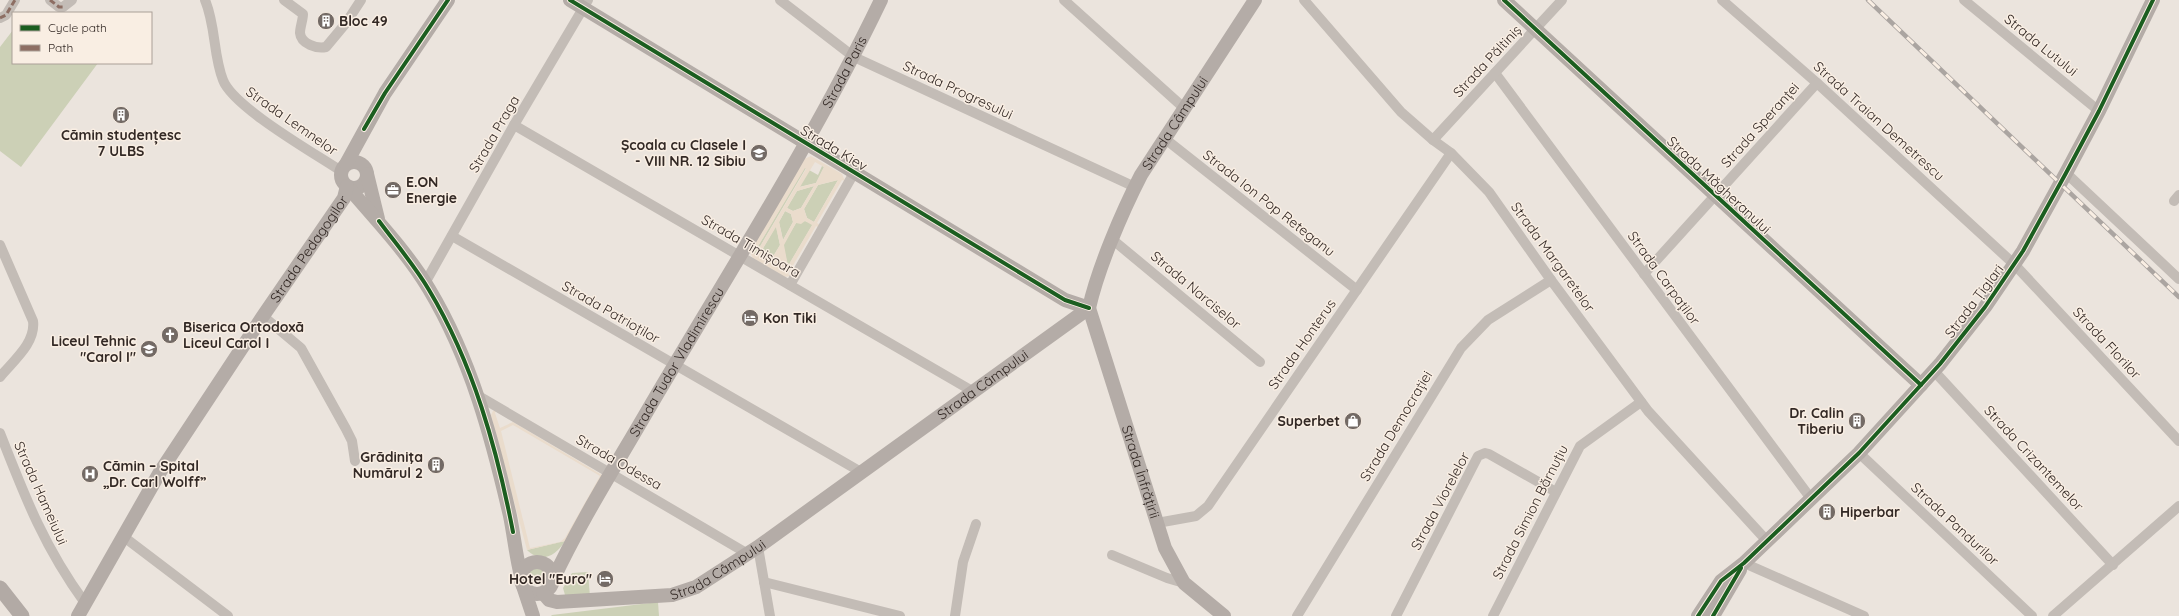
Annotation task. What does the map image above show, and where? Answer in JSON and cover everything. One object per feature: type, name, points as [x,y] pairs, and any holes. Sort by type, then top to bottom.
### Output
[{"type":"main road","points":[[0,588],[22,616]]},
{"type":"street","points":[[50,0],[59,7],[63,7],[72,0]]},
{"type":"street","name":"Strada Lemnelor","points":[[205,0],[212,19],[219,69],[228,90],[248,109],[343,167]]},
{"type":"street","points":[[284,0],[304,14],[300,34],[303,39],[313,46],[322,48],[326,47],[346,23],[361,0]]},
{"type":"street","points":[[448,0],[364,129],[343,167],[341,180],[379,221],[425,283],[452,333],[477,395],[496,458],[513,532],[522,581],[533,616]]},
{"type":"street","name":"Strada Kiev","points":[[570,0],[586,4],[805,144],[1065,300],[1089,308]]},
{"type":"street","name":"Strada Progresului","points":[[780,0],[854,57],[1135,187]]},
{"type":"street","name":"Strada Paris","points":[[805,144],[854,57],[881,0]]},
{"type":"street","points":[[1064,0],[1184,108]]},
{"type":"street","name":"Strada Câmpului","points":[[546,589],[553,602],[680,594],[696,587],[753,550],[1089,308],[1092,294],[1135,187],[1164,138],[1255,0]]},
{"type":"street","name":"Strada Margaretelor","points":[[1304,0],[1401,112],[1433,140],[1451,153],[1489,192],[1551,280],[1641,402],[1767,541]]},
{"type":"street","name":"Strada Măgheranului","points":[[1504,0],[1921,385]]},
{"type":"street","name":"Strada Păltiniș","points":[[1433,140],[1562,0]]},
{"type":"street","name":"Strada Traian Demetrescu","points":[[1722,0],[1817,83],[2015,265]]},
{"type":"street","name":"Strada Lutului","points":[[1964,0],[2099,111]]},
{"type":"street","name":"Strada Țiglari","points":[[1698,616],[1721,581],[1744,563],[1812,500],[1859,453],[1934,371],[1982,312],[2015,265],[2066,173],[2099,111],[2153,0]]},
{"type":"street","points":[[0,18],[6,15],[12,1]]},
{"type":"street","name":"Strada Praga","points":[[425,283],[514,125],[586,4]]},
{"type":"street","name":"Strada Carpaților","points":[[1495,73],[1812,500]]},
{"type":"street","name":"Strada Speranței","points":[[1644,274],[1817,83]]},
{"type":"street","name":"Strada Timișoara","points":[[514,125],[741,255],[974,392]]},
{"type":"street","points":[[364,129],[363,150],[366,171],[379,221]]},
{"type":"street","name":"Strada Ion Pop Reteganu","points":[[1164,138],[1357,290]]},
{"type":"street","name":"Strada Tudor Vladimirescu","points":[[546,589],[611,473],[674,365],[741,255],[805,144]]},
{"type":"street","name":"Strada Honterus","points":[[1157,523],[1196,516],[1204,510],[1451,153]]},
{"type":"street","points":[[343,167],[354,161],[359,162],[366,171]]},
{"type":"street","points":[[348,187],[355,188],[362,185],[366,171]]},
{"type":"street","points":[[790,285],[854,173]]},
{"type":"street","points":[[2066,173],[2179,280]]},
{"type":"street","name":"Strada Pedagogilor","points":[[78,616],[160,472],[263,316],[344,198],[348,187]]},
{"type":"street","name":"Strada Patrioților","points":[[452,236],[861,472]]},
{"type":"street","name":"Strada Narciselor","points":[[1113,240],[1260,362]]},
{"type":"street","points":[[0,245],[33,321],[34,329],[28,344],[0,377]]},
{"type":"street","name":"Strada Florilor","points":[[2015,265],[2179,441]]},
{"type":"street","name":"Strada Democrației","points":[[1296,616],[1461,348],[1488,320],[1551,280]]},
{"type":"street","name":"Strada Înfrățirii","points":[[1089,308],[1170,560],[1184,583],[1224,616]]},
{"type":"street","points":[[263,316],[296,343],[308,356],[352,441],[356,461]]},
{"type":"street","name":"Strada Crizantemelor","points":[[1934,371],[2113,564]]},
{"type":"street","name":"Strada Odessa","points":[[477,395],[611,473],[753,550]]},
{"type":"street","name":"Strada Simion Bărnuțiu","points":[[1492,616],[1580,446],[1641,402]]},
{"type":"street","name":"Strada Hameiului","points":[[0,433],[42,535],[53,556],[86,603]]},
{"type":"street","name":"Strada Viorelelor","points":[[1396,616],[1478,456],[1485,453],[1489,454],[1556,492]]},
{"type":"street","name":"Strada Pandurilor","points":[[1859,453],[2032,616]]},
{"type":"street","points":[[2053,616],[2179,506]]},
{"type":"street","points":[[955,616],[963,562],[976,524]]},
{"type":"street","points":[[513,532],[535,563],[548,567],[552,574],[538,616]]},
{"type":"street","points":[[124,537],[228,616]]},
{"type":"street","points":[[546,589],[530,593],[522,581],[524,568],[535,563],[558,557],[572,542]]},
{"type":"street","points":[[753,550],[764,582],[770,616]]},
{"type":"street","points":[[1112,555],[1184,583]]},
{"type":"street","points":[[1744,563],[1864,616]]},
{"type":"street","name":"Strada Țiglari","points":[[1713,616],[1744,563]]},
{"type":"street","points":[[764,582],[900,616]]},
{"type":"green space","points":[[12,31],[12,64],[97,64],[21,167],[0,151],[0,47]]},
{"type":"green space","points":[[822,166],[824,167],[816,183],[799,187],[809,170],[818,175]]},
{"type":"green space","points":[[804,168],[806,168],[755,255],[754,253]]},
{"type":"green space","points":[[838,180],[814,222],[807,218],[804,209],[818,185]]},
{"type":"green space","points":[[814,186],[801,208],[793,211],[787,208],[797,191]]},
{"type":"green space","points":[[785,211],[791,214],[793,222],[783,240],[779,222]]},
{"type":"green space","points":[[805,221],[813,224],[788,266],[783,245],[796,223]]},
{"type":"green space","points":[[776,226],[780,245],[771,260],[762,255],[762,250]]},
{"type":"green space","points":[[565,541],[557,551],[548,556],[538,557],[527,550]]},
{"type":"green space","points":[[537,567],[543,570],[546,576],[543,582],[537,585],[531,582],[528,576],[531,570]]},
{"type":"green space","points":[[588,572],[590,597],[565,595],[563,588],[572,573]]},
{"type":"green space","points":[[658,602],[659,616],[551,616],[552,615]]},
{"type":"shaded area","points":[[811,156],[842,174],[845,181],[842,180],[817,223],[820,225],[819,228],[816,226],[788,274],[791,276],[784,277],[753,258],[750,252],[804,159]],"holes":[[[815,162],[824,167],[816,183],[800,187]],[[805,168],[806,169],[755,255],[754,253]],[[838,180],[814,222],[807,218],[804,209],[818,185]],[[814,186],[801,208],[793,211],[787,208],[797,191]],[[785,211],[791,214],[793,222],[783,240],[779,222]],[[805,221],[812,225],[788,266],[784,245],[796,223],[801,224]],[[776,227],[780,245],[771,260],[762,255],[762,250]]]},
{"type":"shaded area","points":[[493,411],[496,411],[495,413],[500,428],[513,422],[602,475],[565,541],[527,550],[491,415]],"holes":[[[513,425],[600,476],[565,538],[560,542],[530,548],[501,431]]]},
{"type":"railway","points":[[1868,0],[2179,297]]},
{"type":"marked path","points":[[0,18],[6,15],[15,0]]},
{"type":"marked path","points":[[50,0],[59,7],[63,7]]},
{"type":"cycle path","points":[[364,129],[385,93],[448,0]]},
{"type":"cycle path","points":[[570,0],[1065,300],[1089,308]]},
{"type":"cycle path","points":[[1504,0],[1921,385]]},
{"type":"cycle path","points":[[1698,616],[1721,581],[1744,563],[1859,453],[1940,364],[1985,307],[2023,251],[2066,173],[2099,111],[2153,0]]},
{"type":"cycle path","points":[[379,221],[424,281],[445,318],[471,377],[491,438],[507,501],[513,532]]},
{"type":"cycle path","points":[[1713,616],[1741,568]]},
{"type":"place","name":"Bloc 49","points":[[326,21]]},
{"type":"place","name":"Cămin studențesc 7 ULBS","points":[[121,115]]},
{"type":"place","name":"Școala cu Clasele I - VIII NR. 12 Sibiu","points":[[759,153]]},
{"type":"place","name":"E.ON Energie","points":[[393,190]]},
{"type":"place","name":"Kon Tiki","points":[[750,318]]},
{"type":"place","name":"Biserica Ortodoxă Liceul Carol I","points":[[170,335]]},
{"type":"place","name":"Liceul Tehnic \"Carol I\"","points":[[149,349]]},
{"type":"place","name":"Superbet","points":[[1353,421]]},
{"type":"place","name":"Dr. Calin Tiberiu","points":[[1857,421]]},
{"type":"place","name":"Grădiniţa Numărul 2","points":[[436,465]]},
{"type":"place","name":"Cămin – Spital „Dr. Carl Wolff”","points":[[90,474]]},
{"type":"place","name":"Hiperbar","points":[[1827,512]]},
{"type":"place","name":"Hotel \"Euro\"","points":[[605,579]]}]
